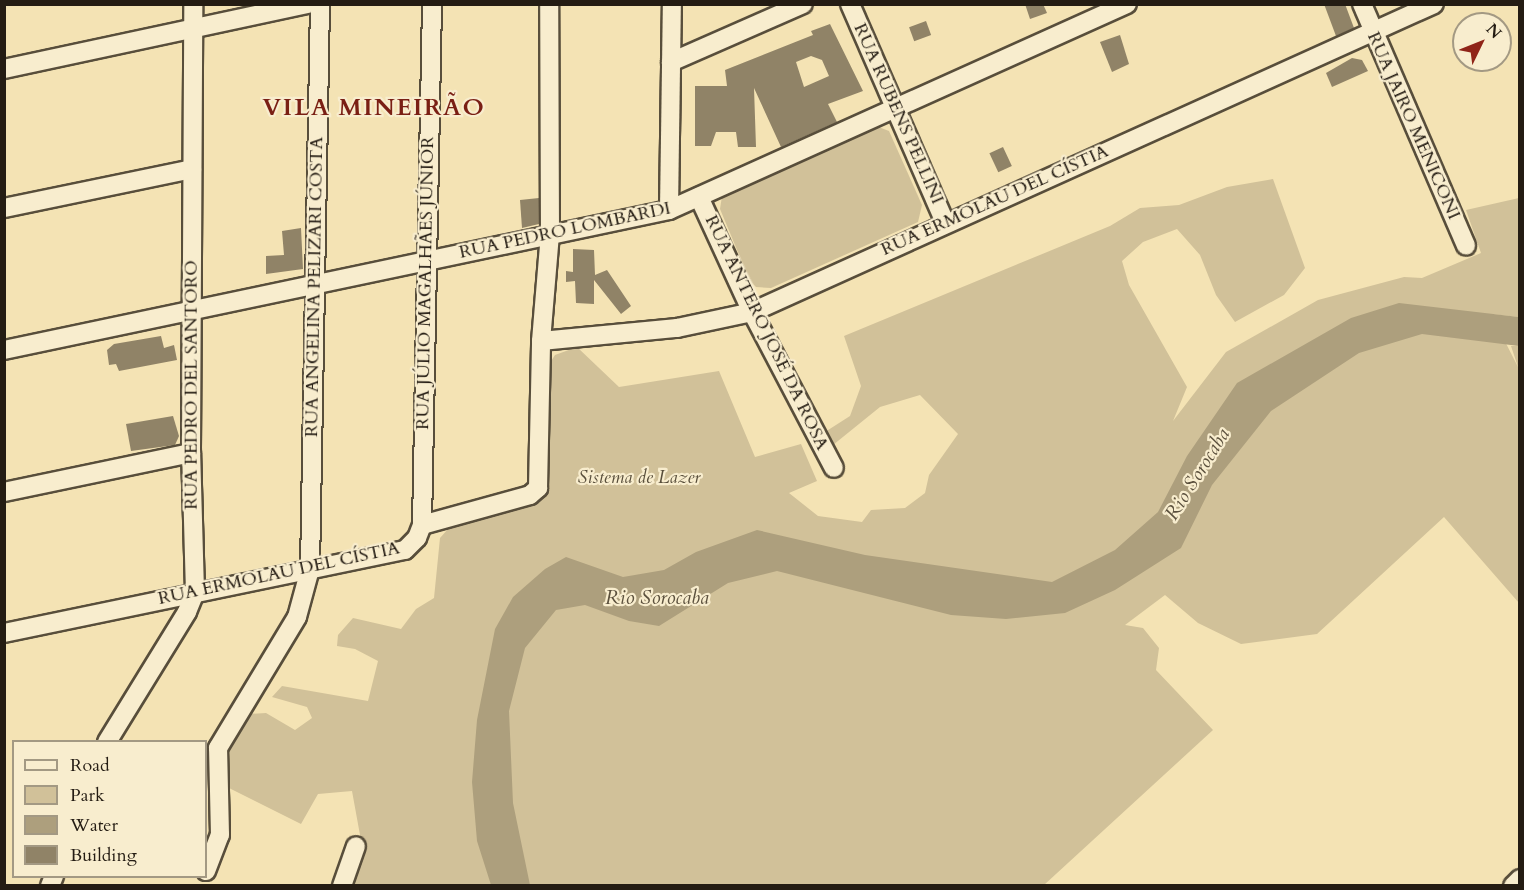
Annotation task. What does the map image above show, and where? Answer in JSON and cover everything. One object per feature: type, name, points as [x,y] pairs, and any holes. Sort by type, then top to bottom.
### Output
[{"type":"street","name":"RUA PEDRO DEL SANTORO","points":[[108,740],[187,612],[195,592],[191,453],[193,4]]},
{"type":"street","points":[[4,69],[308,4]]},
{"type":"street","name":"RUA ANGELINA PELIZARI COSTA","points":[[207,868],[220,835],[218,748],[297,617],[309,569],[320,4]]},
{"type":"street","name":"RUA JÚLIO MAGALHÃES JÚNIOR","points":[[422,525],[432,4]]},
{"type":"street","points":[[422,525],[530,495],[538,488],[541,341],[550,234],[549,4]]},
{"type":"street","points":[[669,210],[672,4]]},
{"type":"street","points":[[671,62],[803,4]]},
{"type":"street","name":"RUA RUBENS PELLINI","points":[[850,4],[945,223]]},
{"type":"street","name":"RUA PEDRO LOMBARDI","points":[[4,350],[669,210],[1127,4]]},
{"type":"street","name":"RUA JAIRO MENICONI","points":[[1362,4],[1371,32],[1466,246]]},
{"type":"street","name":"RUA ERMOLAU DEL CÍSTIA","points":[[541,341],[677,328],[752,312],[1434,4]]},
{"type":"street","points":[[4,208],[192,169]]},
{"type":"street","name":"RUA ANTERO JOSÉ DA ROSA","points":[[699,197],[752,312],[834,468]]},
{"type":"street","points":[[4,492],[191,453]]},
{"type":"street","name":"RUA ERMOLAU DEL CÍSTIA","points":[[4,633],[405,550],[417,538],[422,525]]},
{"type":"street","points":[[342,885],[356,846]]},
{"type":"street","points":[[1513,885],[1520,879]]},
{"type":"green space","points":[[876,126],[889,131],[922,205],[918,222],[771,288],[756,287],[750,281],[720,209],[722,196]]},
{"type":"green space","name":"Sistema de Lazer","points":[[1273,179],[1305,268],[1284,295],[1235,322],[1216,295],[1200,255],[1177,229],[1143,242],[1122,261],[1129,285],[1187,387],[1173,421],[1226,352],[1318,300],[1404,277],[1422,278],[1481,253],[1466,210],[1519,198],[1519,317],[1491,314],[1518,367],[1511,346],[1519,346],[1519,603],[1444,517],[1317,634],[1241,644],[1198,623],[1165,595],[1125,625],[1143,628],[1159,648],[1156,670],[1213,730],[1044,885],[350,885],[362,846],[352,791],[318,794],[301,824],[223,785],[228,751],[248,714],[266,713],[295,730],[312,718],[307,707],[272,697],[282,686],[368,701],[378,661],[355,649],[337,646],[338,635],[353,618],[401,629],[416,609],[434,598],[440,538],[456,520],[534,497],[548,366],[555,355],[577,347],[619,387],[719,371],[755,457],[801,444],[817,481],[789,493],[818,516],[862,522],[871,510],[905,508],[925,493],[929,475],[958,434],[920,395],[880,407],[833,445],[825,432],[850,416],[861,386],[844,336],[1110,226],[1140,208],[1179,205],[1227,187]]},
{"type":"water","name":"Rio Sorocaba","points":[[1399,303],[1519,317],[1519,346],[1422,334],[1359,353],[1271,411],[1212,485],[1181,548],[1115,590],[1065,613],[1006,619],[951,615],[777,571],[728,583],[659,626],[629,621],[585,605],[556,610],[525,648],[509,711],[513,803],[530,885],[491,885],[477,841],[472,782],[477,720],[495,629],[513,597],[545,569],[566,557],[623,577],[664,570],[696,552],[757,530],[865,555],[1052,582],[1115,550],[1158,512],[1187,456],[1237,383],[1351,318]]},
{"type":"building","points":[[1025,4],[1043,4],[1047,13],[1030,19]]},
{"type":"building","points":[[1324,4],[1345,4],[1354,28],[1336,36]]},
{"type":"building","points":[[926,21],[931,35],[914,41],[909,27]]},
{"type":"building","points":[[830,24],[863,91],[828,104],[837,122],[781,147],[754,88],[756,147],[738,147],[736,132],[716,132],[711,146],[695,146],[695,86],[727,86],[725,70],[813,35],[811,31]],"holes":[[[811,56],[822,60],[829,76],[804,87],[796,62]]]},
{"type":"building","points":[[1120,35],[1129,64],[1112,72],[1100,42]]},
{"type":"building","points":[[1352,58],[1362,60],[1368,71],[1332,87],[1326,73]]},
{"type":"building","points":[[1003,147],[1012,166],[998,172],[989,153]]},
{"type":"building","points":[[539,198],[539,224],[522,228],[520,200]]},
{"type":"building","points":[[301,228],[303,269],[266,274],[266,256],[284,255],[282,231]]},
{"type":"building","points":[[573,249],[594,250],[595,275],[607,270],[631,306],[621,314],[594,280],[594,304],[576,303],[575,281],[566,282],[566,271],[573,272]]},
{"type":"building","points":[[161,336],[164,348],[174,345],[177,360],[119,371],[116,364],[109,365],[107,350],[114,344]]},
{"type":"building","points":[[173,416],[179,436],[175,445],[131,451],[126,424]]},
{"type":"district","name":"VILA MINEIRÃO","points":[[374,108]]}]
